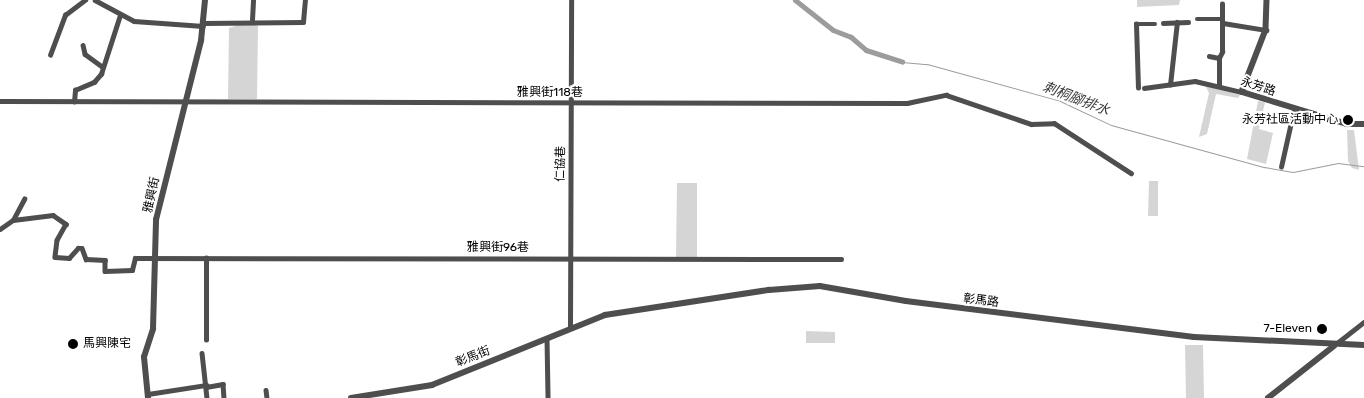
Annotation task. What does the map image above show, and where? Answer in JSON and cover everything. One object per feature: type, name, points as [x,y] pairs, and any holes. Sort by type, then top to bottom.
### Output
[{"type":"street","points":[[50,55],[65,15],[85,0]]},
{"type":"street","points":[[95,0],[120,15],[143,23],[203,25],[252,20],[303,22],[305,0]]},
{"type":"street","name":"雅興街","points":[[148,396],[144,356],[153,329],[156,220],[203,25],[205,0]]},
{"type":"street","points":[[252,20],[253,0]]},
{"type":"street","name":"仁協巷","points":[[570,328],[571,0]]},
{"type":"street","points":[[1242,92],[1266,30],[1268,0]]},
{"type":"street","points":[[1219,86],[1219,58],[1223,21],[1222,4]]},
{"type":"street","points":[[74,102],[75,90],[94,82],[103,67],[120,15]]},
{"type":"street","points":[[1197,19],[1223,21],[1266,30]]},
{"type":"street","points":[[1170,85],[1177,22]]},
{"type":"street","points":[[1163,23],[1188,22]]},
{"type":"street","name":"永芳路","points":[[1155,24],[1136,24],[1141,88],[1195,81],[1242,92],[1347,124],[1364,124]]},
{"type":"street","points":[[83,45],[85,54],[103,67]]},
{"type":"street","points":[[1209,56],[1219,58]]},
{"type":"street","name":"雅興街118巷","points":[[0,101],[907,104],[914,100],[946,95],[1031,124],[1054,123],[1131,173]]},
{"type":"street","points":[[1281,167],[1294,109]]},
{"type":"street","points":[[0,229],[13,220],[24,199]]},
{"type":"street","name":"雅興街96巷","points":[[13,220],[53,215],[66,224],[57,240],[57,258],[69,258],[78,248],[82,248],[86,259],[105,260],[105,271],[132,270],[133,258],[841,259]]},
{"type":"street","points":[[206,258],[206,340]]},
{"type":"street","name":"彰馬路","points":[[598,317],[769,290],[820,286],[906,302],[1148,332],[1334,346],[1364,345]]},
{"type":"street","name":"彰馬街","points":[[351,398],[432,385],[598,317]]},
{"type":"street","points":[[1268,398],[1364,322]]},
{"type":"street","points":[[547,338],[548,398]]},
{"type":"street","points":[[202,353],[207,398]]},
{"type":"street","points":[[148,396],[223,384],[224,398]]},
{"type":"street","points":[[266,390],[267,398]]},
{"type":"shaded area","points":[[1137,0],[1180,0],[1179,5],[1137,7]]},
{"type":"shaded area","points":[[248,22],[258,26],[257,99],[228,99],[229,28]]},
{"type":"shaded area","points":[[1205,85],[1240,95],[1238,98],[1216,94],[1207,134],[1199,137],[1209,93]]},
{"type":"shaded area","points":[[1258,101],[1265,102],[1259,129],[1273,133],[1266,164],[1247,159]]},
{"type":"shaded area","points":[[1347,130],[1354,130],[1359,170],[1352,168],[1348,161]]},
{"type":"shaded area","points":[[1149,181],[1158,181],[1158,216],[1148,216]]},
{"type":"shaded area","points":[[677,183],[697,183],[697,258],[676,258]]},
{"type":"shaded area","points":[[806,331],[835,332],[835,343],[806,343]]},
{"type":"shaded area","points":[[1185,345],[1203,345],[1204,398],[1186,398]]},
{"type":"waterway","name":"刺桐腳排水","points":[[795,0],[833,30],[851,37],[866,50],[902,62]]},
{"type":"waterway","name":"刺桐腳排水","points":[[902,62],[927,64],[1060,101],[1111,125],[1264,167],[1293,172],[1338,163],[1364,166]]},
{"type":"place","name":"永芳社區活動中心","points":[[1348,120]]},
{"type":"place","name":"7-Eleven","points":[[1322,329]]},
{"type":"place","name":"馬興陳宅","points":[[73,344]]}]
